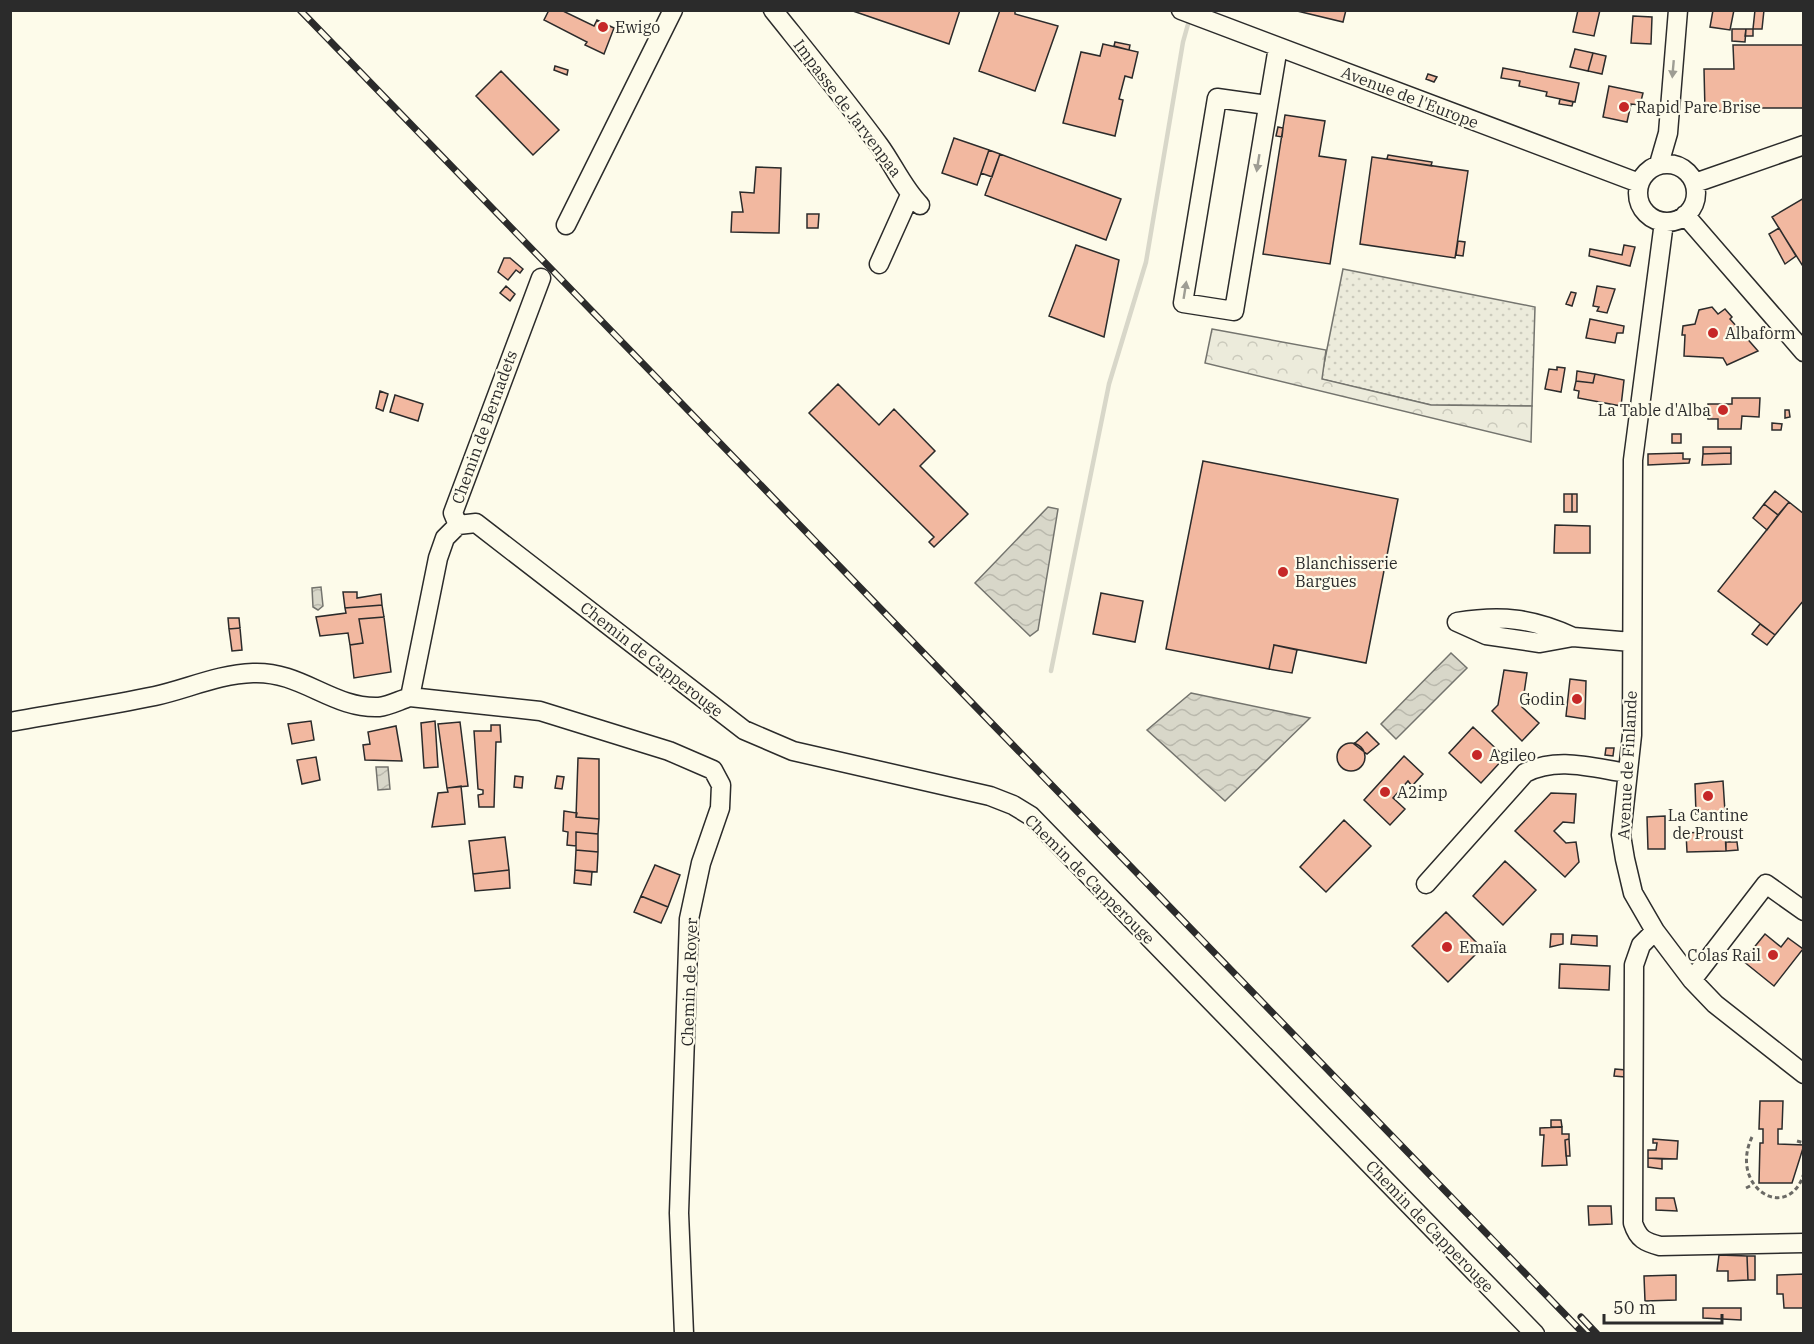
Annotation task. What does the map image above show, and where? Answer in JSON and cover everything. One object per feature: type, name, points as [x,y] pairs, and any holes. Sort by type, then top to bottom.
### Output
[{"type":"street","name":"Impasse de Jarvenpaa","points":[[773,10],[894,165],[915,200],[879,264]]},
{"type":"street","points":[[1659,164],[1668,133],[1678,10]]},
{"type":"street","points":[[566,225],[630,99],[670,11]]},
{"type":"street","name":"Avenue de l'Europe","points":[[1190,14],[1639,183]]},
{"type":"street","points":[[1267,105],[1217,98],[1183,303],[1234,311],[1278,47]]},
{"type":"street","points":[[1695,183],[1803,145]]},
{"type":"street","points":[[1668,163],[1684,169],[1695,183],[1695,201],[1685,215],[1664,222],[1648,215],[1642,209],[1638,192],[1639,183],[1647,171],[1659,164],[1668,163]]},
{"type":"street","points":[[1685,215],[1803,352]]},
{"type":"street","name":"Avenue de Finlande","points":[[1664,222],[1633,460],[1632,735],[1621,835],[1634,893],[1654,931],[1692,980],[1715,1004],[1803,1074]]},
{"type":"street","name":"Chemin de Bernadets","points":[[410,697],[438,558],[445,538],[458,525],[453,513],[541,278]]},
{"type":"street","name":"Chemin de Capperouge","points":[[458,525],[476,523],[744,730],[793,751],[990,796],[1031,816],[1535,1334]]},
{"type":"street","points":[[1573,637],[1543,623],[1492,616],[1457,622],[1486,635],[1540,643],[1573,637],[1632,642]]},
{"type":"street","points":[[10,722],[156,695],[234,674],[271,673],[298,680],[332,698],[356,705],[381,707],[410,697]]},
{"type":"street","name":"Chemin de Royer","points":[[410,697],[540,711],[669,751],[713,770],[721,785],[720,808],[701,863],[689,919],[679,1213],[684,1334]]},
{"type":"street","points":[[1426,884],[1525,773],[1538,766],[1555,763],[1628,774]]},
{"type":"street","points":[[1692,980],[1766,884],[1803,911]]},
{"type":"street","points":[[1654,931],[1641,945],[1634,965],[1633,1223],[1636,1234],[1644,1242],[1660,1246],[1803,1243]]},
{"type":"path","points":[[1752,1137],[1746,1161],[1752,1185],[1766,1196],[1781,1196],[1797,1189],[1803,1173]]},
{"type":"path","points":[[1797,1141],[1803,1143]]},
{"type":"path","points":[[1746,1188],[1752,1185]]},
{"type":"green space","points":[[1343,269],[1535,307],[1532,406],[1431,405],[1321,379]]},
{"type":"green space","points":[[1212,329],[1326,350],[1322,379],[1431,405],[1532,406],[1531,442],[1205,363]]},
{"type":"water","points":[[1048,507],[1058,509],[1038,630],[1030,636],[975,583]]},
{"type":"water","points":[[321,587],[323,606],[318,610],[313,607],[312,588]]},
{"type":"water","points":[[1451,653],[1467,668],[1396,739],[1381,724]]},
{"type":"water","points":[[1191,693],[1310,718],[1225,801],[1147,730]]},
{"type":"water","points":[[376,767],[388,767],[390,789],[378,790]]},
{"type":"building","points":[[549,10],[561,10],[594,26],[597,20],[614,28],[604,54],[585,45],[587,42],[544,20]]},
{"type":"building","points":[[850,10],[960,10],[949,44]]},
{"type":"building","points":[[1000,10],[1015,10],[1015,14],[1058,26],[1035,91],[979,71]]},
{"type":"building","points":[[1293,10],[1346,10],[1343,22]]},
{"type":"building","points":[[1578,10],[1600,10],[1594,36],[1573,32]]},
{"type":"building","points":[[1713,10],[1734,10],[1730,30],[1710,27]]},
{"type":"building","points":[[1755,10],[1764,10],[1762,29],[1753,29]]},
{"type":"building","points":[[1633,16],[1652,17],[1651,44],[1631,43]]},
{"type":"building","points":[[1732,29],[1746,29],[1745,42],[1732,41]]},
{"type":"building","points":[[1746,29],[1753,29],[1753,36],[1745,36]]},
{"type":"building","points":[[1115,42],[1130,45],[1129,50],[1114,46]]},
{"type":"building","points":[[1103,44],[1138,52],[1132,78],[1125,76],[1119,99],[1123,100],[1115,136],[1063,123],[1081,52],[1100,56]]},
{"type":"building","points":[[1733,45],[1804,45],[1804,108],[1731,108],[1731,111],[1705,111],[1704,69],[1734,69]]},
{"type":"building","points":[[1575,49],[1593,53],[1588,71],[1570,67]]},
{"type":"building","points":[[1593,53],[1606,56],[1602,74],[1588,71]]},
{"type":"building","points":[[555,66],[568,70],[567,75],[554,70]]},
{"type":"building","points":[[1503,68],[1579,83],[1575,102],[1546,96],[1547,92],[1519,86],[1520,81],[1501,78]]},
{"type":"building","points":[[501,71],[559,130],[533,155],[476,96]]},
{"type":"building","points":[[1428,74],[1437,77],[1434,82],[1426,79]]},
{"type":"building","points":[[1609,86],[1643,93],[1640,105],[1631,104],[1627,122],[1603,117]]},
{"type":"building","points":[[1560,99],[1573,102],[1572,106],[1559,104]]},
{"type":"building","points":[[1285,115],[1325,121],[1319,156],[1346,160],[1330,264],[1263,254]]},
{"type":"building","points":[[1278,127],[1283,128],[1282,137],[1276,136]]},
{"type":"building","points":[[954,138],[989,150],[977,185],[942,173]]},
{"type":"building","points":[[989,150],[1000,154],[992,177],[981,173]]},
{"type":"building","points":[[1000,154],[1121,199],[1106,240],[985,195]]},
{"type":"building","points":[[1388,155],[1432,162],[1431,166],[1387,159]]},
{"type":"building","points":[[1372,157],[1468,171],[1455,258],[1360,244]]},
{"type":"building","points":[[756,167],[781,168],[779,233],[731,232],[732,212],[743,212],[740,192],[754,193]]},
{"type":"building","points":[[1804,198],[1804,268],[1772,217]]},
{"type":"building","points":[[807,214],[819,214],[818,228],[807,228]]},
{"type":"building","points":[[1779,228],[1796,256],[1785,264],[1769,234]]},
{"type":"building","points":[[1458,241],[1465,242],[1463,256],[1456,255]]},
{"type":"building","points":[[1076,245],[1119,260],[1104,337],[1049,316]]},
{"type":"building","points":[[1624,245],[1635,247],[1630,266],[1589,256],[1590,249],[1622,255]]},
{"type":"building","points":[[504,258],[510,258],[523,269],[520,273],[516,270],[508,280],[498,272]]},
{"type":"building","points":[[506,286],[515,294],[510,301],[500,293]]},
{"type":"building","points":[[1597,286],[1615,289],[1607,313],[1597,311],[1599,307],[1593,306]]},
{"type":"building","points":[[1571,292],[1576,293],[1572,306],[1566,304]]},
{"type":"building","points":[[1712,307],[1718,314],[1725,309],[1732,317],[1730,319],[1758,351],[1727,365],[1723,358],[1684,356],[1683,326],[1695,324],[1699,310]]},
{"type":"building","points":[[1590,319],[1624,326],[1623,333],[1617,333],[1615,343],[1586,338]]},
{"type":"building","points":[[1557,367],[1565,368],[1561,392],[1545,389],[1549,369],[1557,370]]},
{"type":"building","points":[[1577,371],[1595,374],[1593,383],[1576,381]]},
{"type":"building","points":[[1595,374],[1624,380],[1621,406],[1578,398],[1579,391],[1574,390],[1576,381],[1593,383]]},
{"type":"building","points":[[838,384],[879,425],[894,409],[935,451],[920,466],[968,514],[934,547],[929,542],[934,537],[809,413]]},
{"type":"building","points":[[380,391],[388,394],[383,411],[376,408]]},
{"type":"building","points":[[395,395],[423,404],[418,421],[390,412]]},
{"type":"building","points":[[1732,398],[1760,398],[1759,417],[1742,416],[1741,429],[1718,429],[1718,419],[1708,419],[1708,404],[1732,404]]},
{"type":"building","points":[[1785,410],[1789,410],[1790,417],[1785,418]]},
{"type":"building","points":[[1772,423],[1782,424],[1781,430],[1772,430]]},
{"type":"building","points":[[1672,434],[1681,434],[1681,443],[1672,443]]},
{"type":"building","points":[[1703,447],[1731,447],[1731,453],[1703,454]]},
{"type":"building","points":[[1683,453],[1683,459],[1690,459],[1689,463],[1648,465],[1648,454]]},
{"type":"building","points":[[1731,453],[1731,464],[1702,465],[1703,454]]},
{"type":"building","name":"Blanchisserie Bargues","points":[[1203,461],[1398,499],[1366,663],[1274,645],[1269,669],[1166,649]]},
{"type":"building","points":[[1775,491],[1789,502],[1778,515],[1764,504]]},
{"type":"building","points":[[1564,494],[1572,494],[1572,512],[1564,512]]},
{"type":"building","points":[[1572,494],[1577,494],[1577,512],[1572,512]]},
{"type":"building","points":[[1789,502],[1804,514],[1804,600],[1775,635],[1718,591]]},
{"type":"building","points":[[1764,504],[1778,515],[1767,530],[1753,518]]},
{"type":"building","points":[[1555,525],[1590,526],[1590,553],[1554,553]]},
{"type":"building","points":[[343,592],[357,592],[357,598],[381,594],[382,605],[345,608]]},
{"type":"building","points":[[1101,593],[1143,601],[1135,642],[1093,634]]},
{"type":"building","points":[[382,605],[384,617],[359,619],[363,643],[350,645],[348,633],[320,636],[316,617],[346,613],[345,608]]},
{"type":"building","points":[[384,617],[391,672],[354,678],[350,645],[363,643],[359,619]]},
{"type":"building","points":[[228,618],[239,618],[240,628],[229,629]]},
{"type":"building","points":[[1760,624],[1775,635],[1767,645],[1752,634]]},
{"type":"building","points":[[240,628],[242,650],[232,651],[229,629]]},
{"type":"building","points":[[1274,645],[1297,650],[1292,673],[1269,669]]},
{"type":"building","points":[[1504,670],[1527,673],[1522,707],[1539,723],[1522,741],[1492,711],[1498,705]]},
{"type":"building","name":"Godin","points":[[1570,679],[1586,681],[1585,719],[1566,716]]},
{"type":"building","points":[[311,721],[314,740],[292,744],[288,724]]},
{"type":"building","points":[[435,721],[438,767],[424,768],[421,723]]},
{"type":"building","points":[[460,722],[468,786],[447,788],[438,724]]},
{"type":"building","points":[[491,725],[500,725],[501,742],[496,742],[494,807],[479,807],[478,795],[483,794],[483,790],[478,789],[474,731],[491,731]]},
{"type":"building","points":[[396,726],[402,761],[365,760],[363,745],[370,744],[368,732]]},
{"type":"building","name":"Agileo","points":[[1473,727],[1505,757],[1481,783],[1449,753]]},
{"type":"building","points":[[1367,732],[1379,744],[1367,754],[1354,744]]},
{"type":"building","points":[[1351,743],[1361,747],[1365,757],[1361,767],[1351,771],[1341,767],[1337,757],[1341,747]]},
{"type":"building","points":[[1606,748],[1614,748],[1613,756],[1605,755]]},
{"type":"building","name":"A2imp","points":[[1404,756],[1423,774],[1412,786],[1408,781],[1393,798],[1405,809],[1390,825],[1364,800]]},
{"type":"building","points":[[316,757],[320,780],[302,784],[297,760]]},
{"type":"building","points":[[578,758],[599,759],[599,819],[576,817]]},
{"type":"building","points":[[515,776],[523,777],[522,788],[514,787]]},
{"type":"building","points":[[557,776],[564,777],[562,789],[555,788]]},
{"type":"building","points":[[1723,781],[1725,812],[1696,814],[1695,784]]},
{"type":"building","points":[[461,786],[465,824],[432,827],[438,793],[448,792],[447,788]]},
{"type":"building","points":[[1551,793],[1576,794],[1574,823],[1563,822],[1554,831],[1566,843],[1576,842],[1579,862],[1565,877],[1515,831]]},
{"type":"building","points":[[564,811],[577,813],[576,817],[599,819],[598,834],[576,832],[576,846],[567,845],[568,832],[563,831]]},
{"type":"building","points":[[1665,816],[1665,849],[1648,849],[1647,817]]},
{"type":"building","points":[[1344,820],[1371,846],[1326,892],[1300,867]]},
{"type":"building","points":[[1725,831],[1726,851],[1687,852],[1686,833]]},
{"type":"building","points":[[576,832],[598,834],[598,852],[576,850]]},
{"type":"building","points":[[505,837],[509,870],[473,874],[469,841]]},
{"type":"building","points":[[1726,842],[1737,842],[1738,850],[1726,851]]},
{"type":"building","points":[[576,850],[598,852],[597,872],[575,870]]},
{"type":"building","points":[[1505,861],[1536,890],[1503,925],[1473,896]]},
{"type":"building","points":[[655,865],[680,875],[668,907],[641,896]]},
{"type":"building","points":[[509,870],[510,888],[475,891],[473,874]]},
{"type":"building","points":[[575,870],[592,872],[591,885],[574,883]]},
{"type":"building","points":[[641,896],[668,907],[661,923],[634,912]]},
{"type":"building","name":"Emaïa","points":[[1446,912],[1482,948],[1448,982],[1412,946]]},
{"type":"building","points":[[1551,934],[1563,934],[1563,944],[1550,947]]},
{"type":"building","name":"Colas Rail","points":[[1765,934],[1781,947],[1788,938],[1803,949],[1774,986],[1743,961]]},
{"type":"building","points":[[1572,935],[1597,936],[1597,946],[1571,944]]},
{"type":"building","points":[[1560,964],[1610,966],[1609,990],[1559,988]]},
{"type":"building","points":[[1615,1069],[1626,1070],[1625,1077],[1614,1076]]},
{"type":"building","points":[[1760,1101],[1783,1101],[1782,1129],[1778,1129],[1778,1144],[1804,1145],[1792,1183],[1759,1183],[1760,1143],[1763,1143],[1763,1129],[1759,1129]]},
{"type":"building","points":[[1551,1120],[1561,1120],[1562,1127],[1551,1127]]},
{"type":"building","points":[[1562,1127],[1562,1134],[1569,1134],[1569,1139],[1565,1140],[1567,1165],[1542,1166],[1544,1135],[1540,1135],[1540,1128]]},
{"type":"building","points":[[1569,1139],[1570,1156],[1566,1156],[1565,1140]]},
{"type":"building","points":[[1653,1139],[1678,1141],[1677,1159],[1648,1158],[1648,1150],[1656,1150],[1657,1143],[1653,1143]]},
{"type":"building","points":[[1648,1158],[1662,1159],[1662,1169],[1648,1167]]},
{"type":"building","points":[[1656,1198],[1674,1198],[1677,1211],[1656,1210]]},
{"type":"building","points":[[1588,1206],[1611,1206],[1612,1224],[1589,1225]]},
{"type":"building","points":[[1719,1255],[1747,1256],[1748,1280],[1728,1281],[1728,1271],[1717,1271]]},
{"type":"building","points":[[1747,1256],[1755,1256],[1755,1280],[1748,1280]]},
{"type":"building","points":[[1804,1274],[1804,1308],[1784,1308],[1783,1294],[1777,1294],[1777,1275]]},
{"type":"building","points":[[1676,1275],[1676,1300],[1645,1301],[1644,1276]]},
{"type":"building","points":[[1703,1308],[1741,1308],[1741,1320],[1703,1318]]},
{"type":"waterway","points":[[1051,671],[1109,384],[1146,262],[1183,42],[1190,17]]},
{"type":"railway","points":[[300,10],[1584,1334]]},
{"type":"railway","points":[[1581,1317],[1597,1334]]},
{"type":"place","name":"Ewigo","points":[[603,27]]},
{"type":"place","name":"Rapid Pare Brise","points":[[1624,107]]},
{"type":"place","name":"Albaform","points":[[1713,333]]},
{"type":"place","name":"La Table d'Alba","points":[[1723,410]]},
{"type":"place","name":"Blanchisserie Bargues","points":[[1283,572]]},
{"type":"place","name":"Godin","points":[[1577,699]]},
{"type":"place","name":"Agileo","points":[[1477,755]]},
{"type":"place","name":"A2imp","points":[[1385,792]]},
{"type":"place","name":"La Cantine de Proust","points":[[1708,796]]},
{"type":"place","name":"Emaïa","points":[[1447,947]]},
{"type":"place","name":"Colas Rail","points":[[1773,955]]}]
